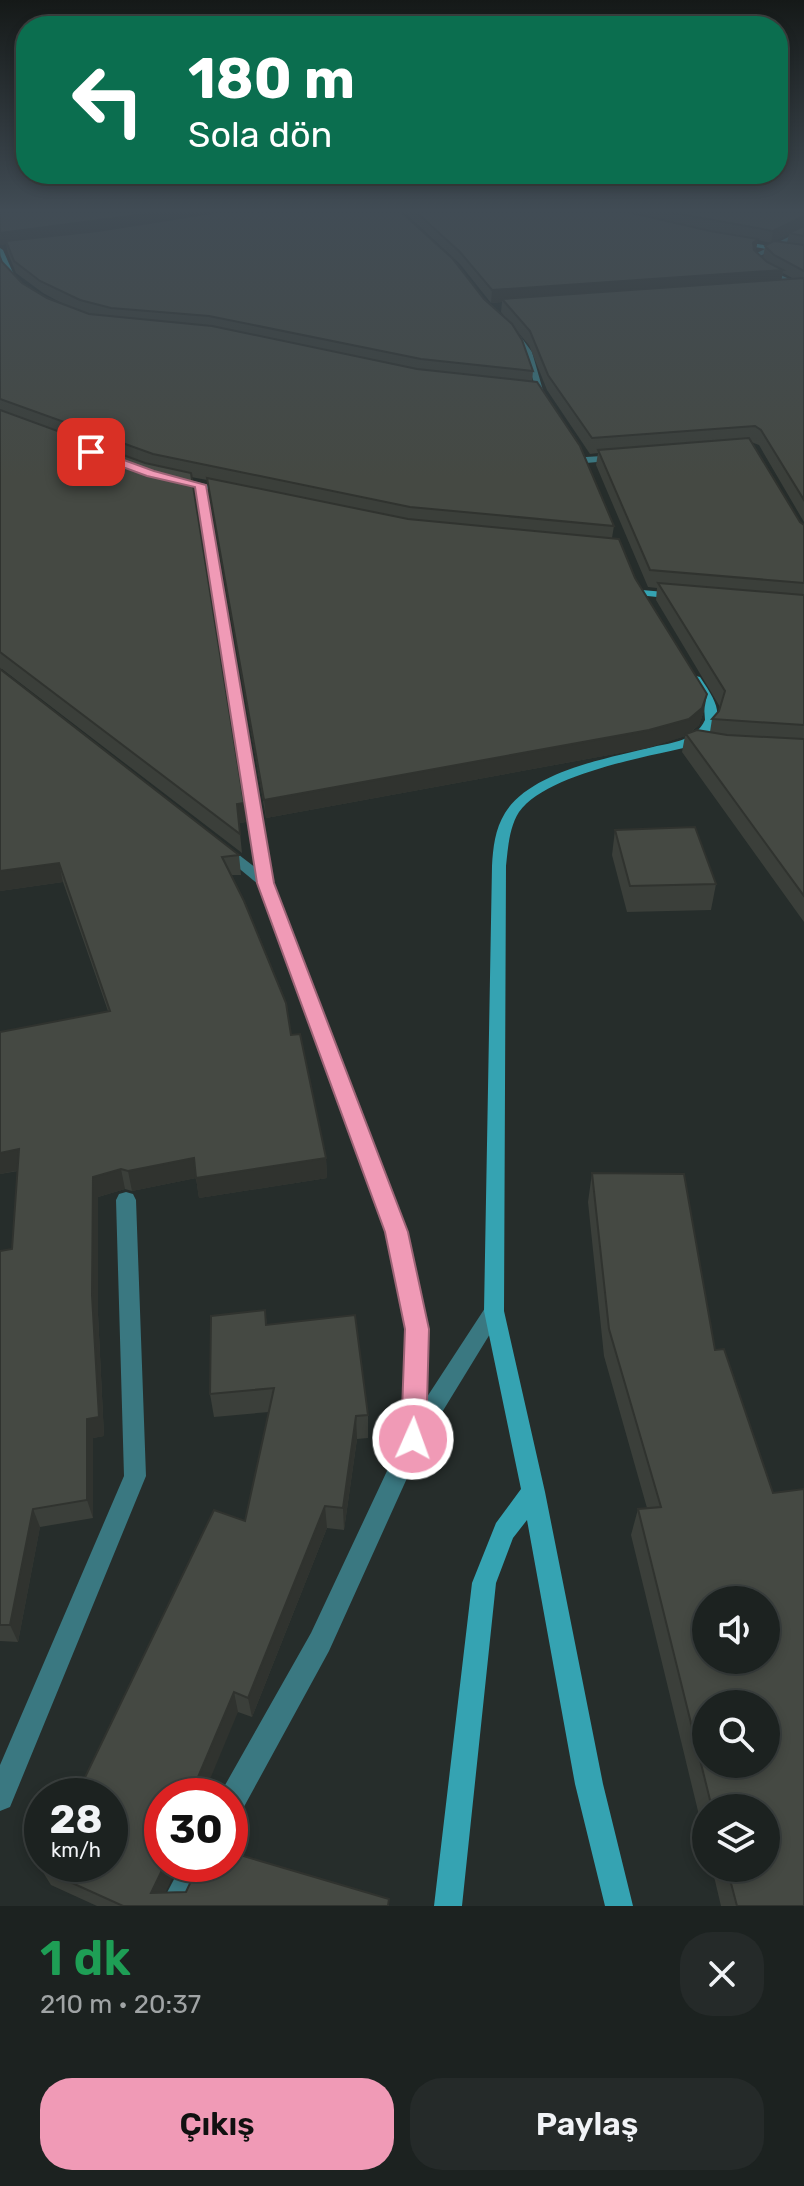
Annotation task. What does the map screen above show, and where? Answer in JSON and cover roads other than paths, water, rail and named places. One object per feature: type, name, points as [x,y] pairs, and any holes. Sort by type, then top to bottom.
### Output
[{"type":"street","points":[[507,326],[528,352],[539,396]]},
{"type":"street","points":[[585,461],[631,457]]},
{"type":"street","points":[[163,476],[245,494]]},
{"type":"street","points":[[200,485],[266,883],[397,1232],[417,1329],[413,1439]]},
{"type":"street","points":[[643,594],[686,597]]},
{"type":"street","points":[[619,1906],[589,1784],[533,1492],[494,1311],[501,834],[515,808],[536,788],[692,742],[706,732],[713,721],[713,711],[684,660]]},
{"type":"street","points":[[692,742],[714,745]]},
{"type":"street","points":[[205,836],[266,883]]},
{"type":"street","points":[[0,1797],[135,1476],[126,1200]]},
{"type":"street","points":[[244,1778],[320,1642],[413,1439],[494,1311]]},
{"type":"street","points":[[448,1906],[484,1583],[504,1531],[533,1492]]},
{"type":"street","points":[[174,1906],[187,1882]]}]
